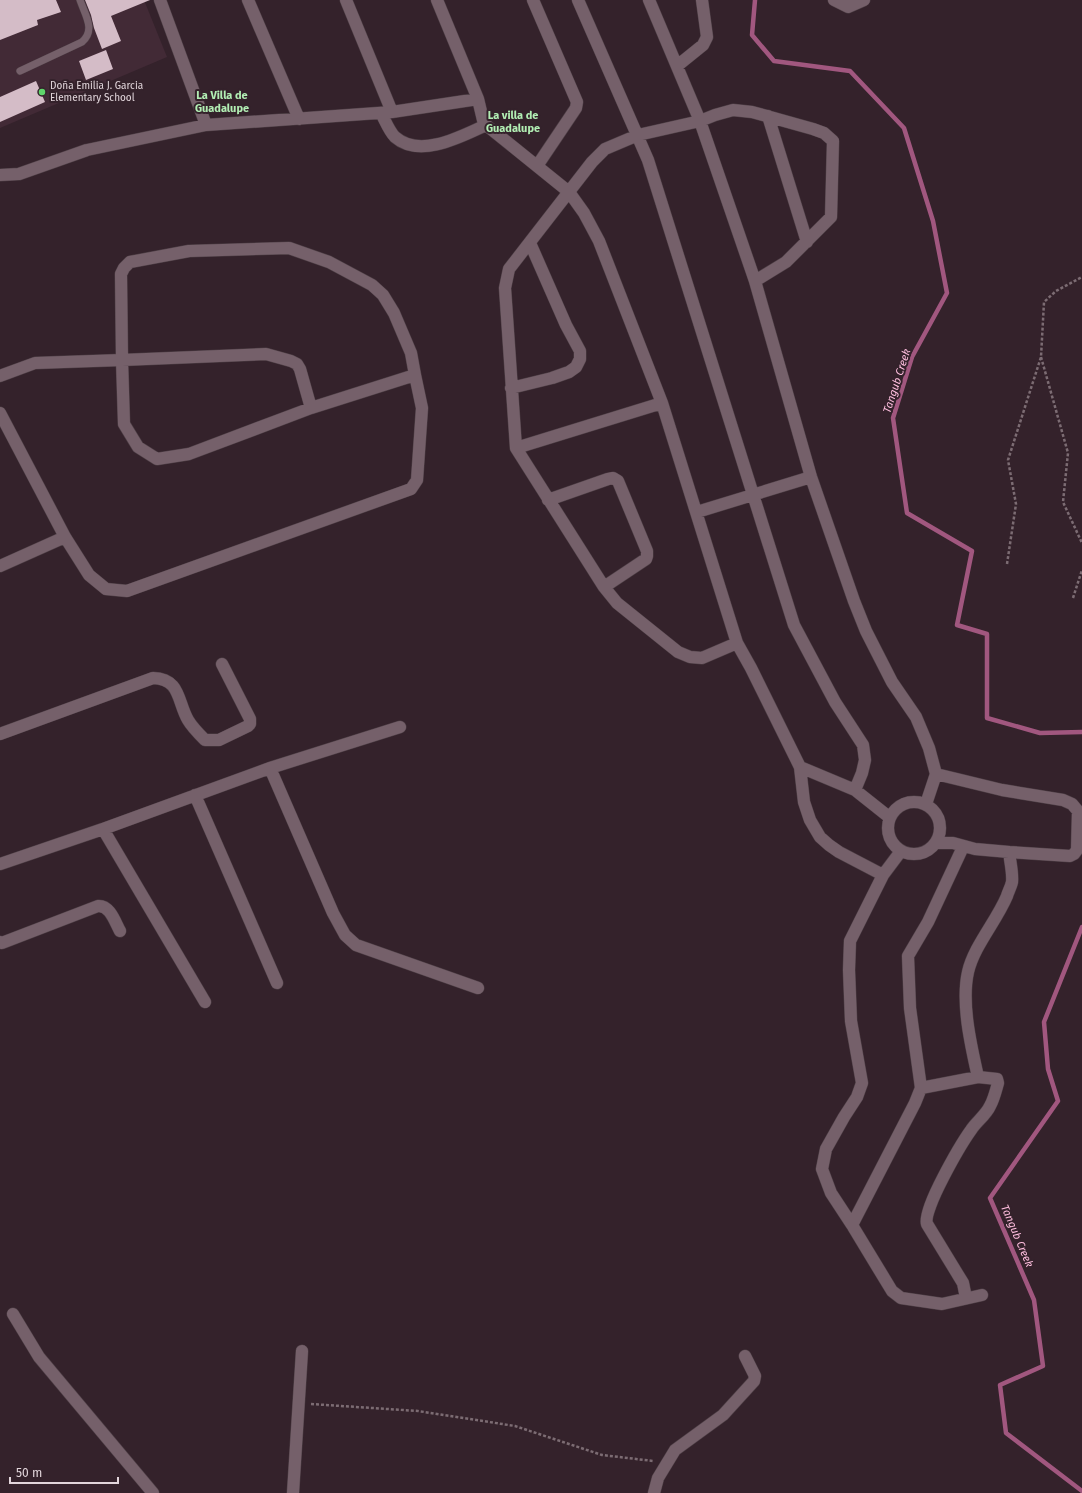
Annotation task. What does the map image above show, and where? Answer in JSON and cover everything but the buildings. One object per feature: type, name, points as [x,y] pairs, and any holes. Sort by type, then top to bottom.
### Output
[{"type":"street","points":[[160,0],[206,126]]},
{"type":"street","points":[[248,0],[299,119]]},
{"type":"street","points":[[346,0],[387,112],[394,136],[403,143],[423,146],[450,141],[486,124]]},
{"type":"street","points":[[437,0],[478,99],[483,120],[569,192],[584,213],[598,241],[662,403],[737,643],[800,767],[804,802],[810,820],[820,837],[829,845],[839,852],[883,875]]},
{"type":"street","points":[[533,0],[577,102],[576,108],[537,166]]},
{"type":"street","points":[[578,0],[648,160],[794,626],[835,702],[863,745],[866,760],[855,790]]},
{"type":"street","points":[[649,0],[700,121],[755,281],[810,477],[866,631],[892,682],[916,717],[930,748],[936,774],[926,804]]},
{"type":"street","points":[[677,66],[703,45],[705,41],[706,29],[702,0]]},
{"type":"street","points":[[834,0],[848,7],[864,0]]},
{"type":"street","points":[[0,175],[19,174],[87,150],[206,126],[387,112],[478,99]]},
{"type":"street","points":[[737,643],[702,658],[690,657],[678,652],[618,603],[604,587],[516,448],[505,288],[509,270],[592,162],[605,149],[638,135],[700,121],[715,114],[733,110],[752,112],[768,116],[824,133],[833,141],[831,217],[786,262],[755,281]]},
{"type":"street","points":[[768,116],[807,242]]},
{"type":"street","points":[[511,388],[552,378],[569,372],[576,367],[580,359],[580,351],[566,324],[530,243]]},
{"type":"street","points":[[0,413],[64,537],[89,575],[106,589],[127,591],[411,489],[417,480],[422,408],[411,353],[394,314],[383,295],[372,285],[329,262],[289,248],[189,251],[130,262],[121,274],[124,424],[138,447],[157,459],[189,454],[311,408],[415,375]]},
{"type":"street","points":[[0,376],[35,363],[266,354],[291,361],[296,364],[300,369],[311,408]]},
{"type":"street","points":[[516,448],[662,403]]},
{"type":"street","points":[[697,512],[810,477]]},
{"type":"street","points":[[548,500],[608,479],[613,478],[618,481],[647,551],[647,556],[646,559],[604,587]]},
{"type":"street","points":[[0,566],[64,537]]},
{"type":"street","points":[[0,734],[153,678],[170,682],[177,692],[188,721],[205,740],[219,740],[250,724],[250,719],[222,664]]},
{"type":"street","points":[[0,864],[103,829],[270,768],[400,727]]},
{"type":"street","points":[[800,767],[855,790],[889,817]]},
{"type":"street","points":[[270,768],[333,913],[345,935],[356,944],[478,988]]},
{"type":"street","points":[[936,774],[1002,790],[1063,800],[1072,804],[1078,811],[1077,850],[1070,856],[1009,852],[963,847],[953,843],[936,843]]},
{"type":"street","points":[[195,795],[278,983]]},
{"type":"street","points":[[915,801],[926,804],[933,809],[938,817],[940,834],[936,843],[929,850],[920,854],[910,854],[901,851],[895,846],[887,832],[889,817],[895,808],[905,802],[915,801]]},
{"type":"street","points":[[103,829],[205,1002]]},
{"type":"street","points":[[852,1225],[915,1103],[921,1088],[910,1008],[908,956],[928,922],[963,847]]},
{"type":"street","points":[[901,851],[883,875],[850,941],[849,970],[851,1021],[862,1083],[860,1090],[826,1149],[822,1169],[831,1193],[896,1296],[942,1304],[982,1295]]},
{"type":"street","points":[[978,1077],[970,1041],[966,986],[968,971],[974,954],[1002,906],[1011,884],[1012,878],[1009,852]]},
{"type":"street","points":[[0,942],[2,943],[98,906],[107,908],[120,931]]},
{"type":"street","points":[[921,1088],[978,1077],[997,1079],[998,1083],[989,1108],[971,1130],[948,1170],[933,1199],[926,1221],[963,1283],[966,1298]]},
{"type":"street","points":[[13,1314],[39,1357],[153,1493]]},
{"type":"street","points":[[293,1493],[300,1403],[302,1351]]},
{"type":"street","points":[[654,1493],[658,1478],[675,1450],[723,1415],[754,1381],[756,1376],[744,1356]]},
{"type":"lane","points":[[20,71],[82,42],[88,37],[90,27],[80,0]]},
{"type":"path","points":[[1007,564],[1016,504],[1008,460],[1041,357],[1044,302],[1056,291],[1082,277]]},
{"type":"path","points":[[1041,357],[1068,453],[1064,502],[1082,543]]},
{"type":"path","points":[[1073,598],[1082,570]]},
{"type":"path","points":[[300,1403],[418,1412],[515,1426],[602,1455],[667,1463]]},
{"type":"shaded area","name":"Doña Emilia J. Garcia Elementary School","points":[[0,0],[144,0],[167,57],[0,128]]},
{"type":"waterway","name":"Tangub Creek","points":[[755,0],[752,35],[774,61],[850,71],[904,128],[933,221],[947,293],[912,357],[893,418],[907,513],[972,551],[957,625],[987,634],[987,718],[1040,733],[1082,732]]},
{"type":"waterway","name":"Tangub Creek","points":[[1082,927],[1044,1022],[1048,1069],[1058,1101],[990,1198],[1034,1300],[1043,1366],[1000,1385],[1006,1433],[1082,1491]]},
{"type":"place","name":"Doña Emilia J. Garcia Elementary School","points":[[42,92]]},
{"type":"district","name":"La Villa de Guadalupe","points":[[222,101]]},
{"type":"district","name":"La villa de Guadalupe","points":[[513,121]]}]
